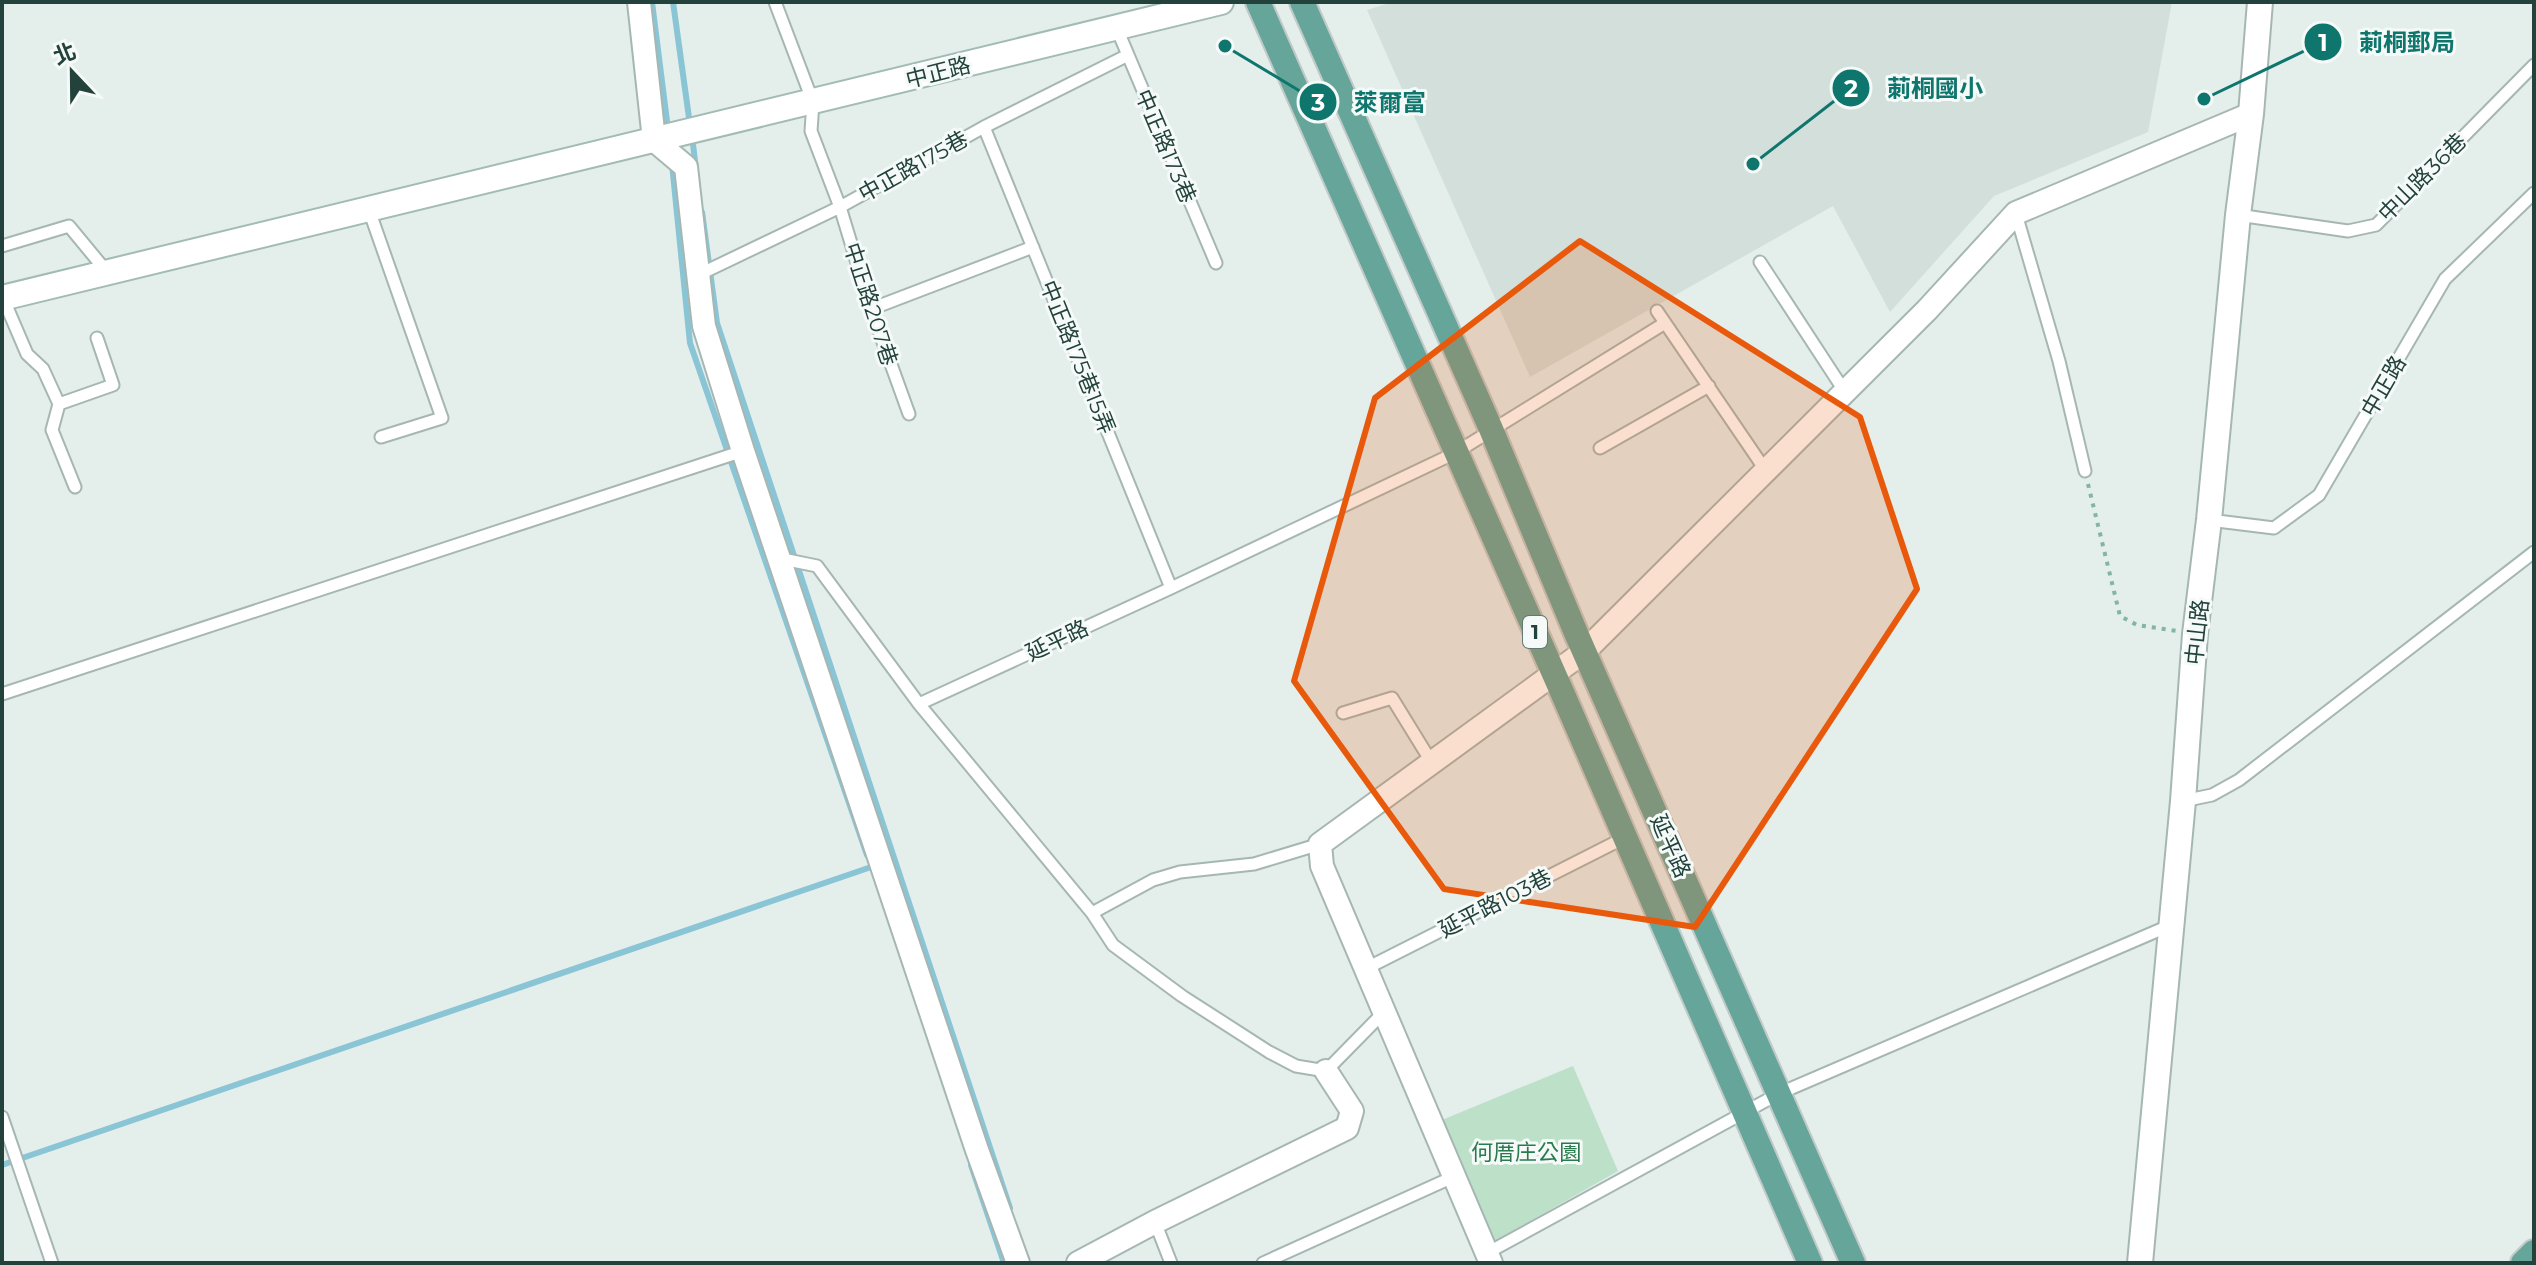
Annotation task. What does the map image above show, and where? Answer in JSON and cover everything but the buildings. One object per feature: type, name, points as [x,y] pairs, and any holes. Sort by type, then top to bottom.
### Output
[{"type":"main road","name":"延平路","points":[[1258,2],[1810,1263]]},
{"type":"main road","name":"延平路","points":[[1302,2],[1853,1263]]},
{"type":"main road","points":[[2523,1263],[2534,1252]]},
{"type":"street","points":[[639,2],[654,140],[686,167],[704,326],[778,558],[1017,1263]]},
{"type":"street","name":"中正路","points":[[2,298],[1221,2]]},
{"type":"street","name":"中山路","points":[[2140,1263],[2183,801],[2195,634],[2251,114],[2260,2]]},
{"type":"street","points":[[1489,1258],[1322,866],[1320,844],[1585,651],[1927,310],[2016,213],[2251,114]]},
{"type":"street","points":[[1078,1263],[1347,1128],[1352,1111],[1326,1071]]},
{"type":"lane","name":"中正路207巷","points":[[775,2],[813,102],[811,131],[840,207],[871,309],[909,414]]},
{"type":"lane","name":"中正路173巷","points":[[1117,29],[1216,263]]},
{"type":"lane","name":"中正路175巷","points":[[698,276],[840,207],[984,127],[1128,55]]},
{"type":"lane","name":"中山路36巷","points":[[2238,215],[2348,231],[2376,225],[2534,65]]},
{"type":"lane","name":"中正路175巷15弄","points":[[984,127],[1171,588]]},
{"type":"lane","name":"中正路","points":[[2209,520],[2274,528],[2319,495],[2445,279],[2534,193]]},
{"type":"lane","points":[[369,210],[442,418],[381,437]]},
{"type":"lane","points":[[2016,213],[2059,361],[2085,471]]},
{"type":"lane","points":[[2,246],[69,226],[108,273]]},
{"type":"lane","points":[[871,309],[1033,247]]},
{"type":"lane","points":[[1760,262],[1845,392]]},
{"type":"lane","points":[[2,298],[27,354],[43,369],[59,404],[52,430],[75,487]]},
{"type":"lane","points":[[1657,311],[1766,471]]},
{"type":"lane","name":"延平路","points":[[919,704],[1455,453],[1665,323]]},
{"type":"lane","points":[[59,404],[113,385],[97,338]]},
{"type":"lane","points":[[1600,448],[1709,386]]},
{"type":"lane","points":[[2,694],[743,451]]},
{"type":"lane","points":[[2183,801],[2212,795],[2239,780],[2534,552]]},
{"type":"lane","points":[[778,558],[817,566],[919,704],[1092,913],[1113,945],[1182,996],[1296,1066],[1326,1071],[1384,1012]]},
{"type":"lane","points":[[1343,713],[1392,698],[1432,763]]},
{"type":"lane","name":"延平路103巷","points":[[1367,968],[1624,838]]},
{"type":"lane","points":[[1092,913],[1153,880],[1180,872],[1254,864],[1320,844]]},
{"type":"lane","points":[[1489,1258],[1778,1094],[2171,925]]},
{"type":"lane","points":[[2,1117],[52,1263]]},
{"type":"lane","points":[[1263,1263],[1453,1177]]},
{"type":"lane","points":[[1155,1222],[1171,1263]]},
{"type":"path","points":[[2085,471],[2120,616],[2137,625],[2195,634]]},
{"type":"highlighted area","points":[[1580,241],[1860,417],[1917,589],[1695,927],[1444,889],[1294,681],[1375,398]]},
{"type":"shaded area","points":[[1393,2],[2172,2],[2148,132],[1994,196],[1890,312],[1833,206],[1530,377],[1367,10]]},
{"type":"green space","name":"何厝庄公園","points":[[1573,1066],[1618,1171],[1495,1241],[1442,1120]]},
{"type":"waterway","points":[[652,2],[668,129]]},
{"type":"waterway","points":[[673,2],[690,125]]},
{"type":"waterway","points":[[692,136],[696,169]]},
{"type":"waterway","points":[[672,164],[690,343],[867,855]]},
{"type":"waterway","points":[[702,212],[717,323],[1010,1208]]},
{"type":"waterway","points":[[2,1165],[877,865]]},
{"type":"waterway","points":[[971,1165],[1004,1263]]},
{"type":"place","name":"萊爾富","points":[[1225,46]]},
{"type":"place","name":"莿桐郵局","points":[[2204,99]]},
{"type":"place","name":"莿桐國小","points":[[1753,164]]}]
